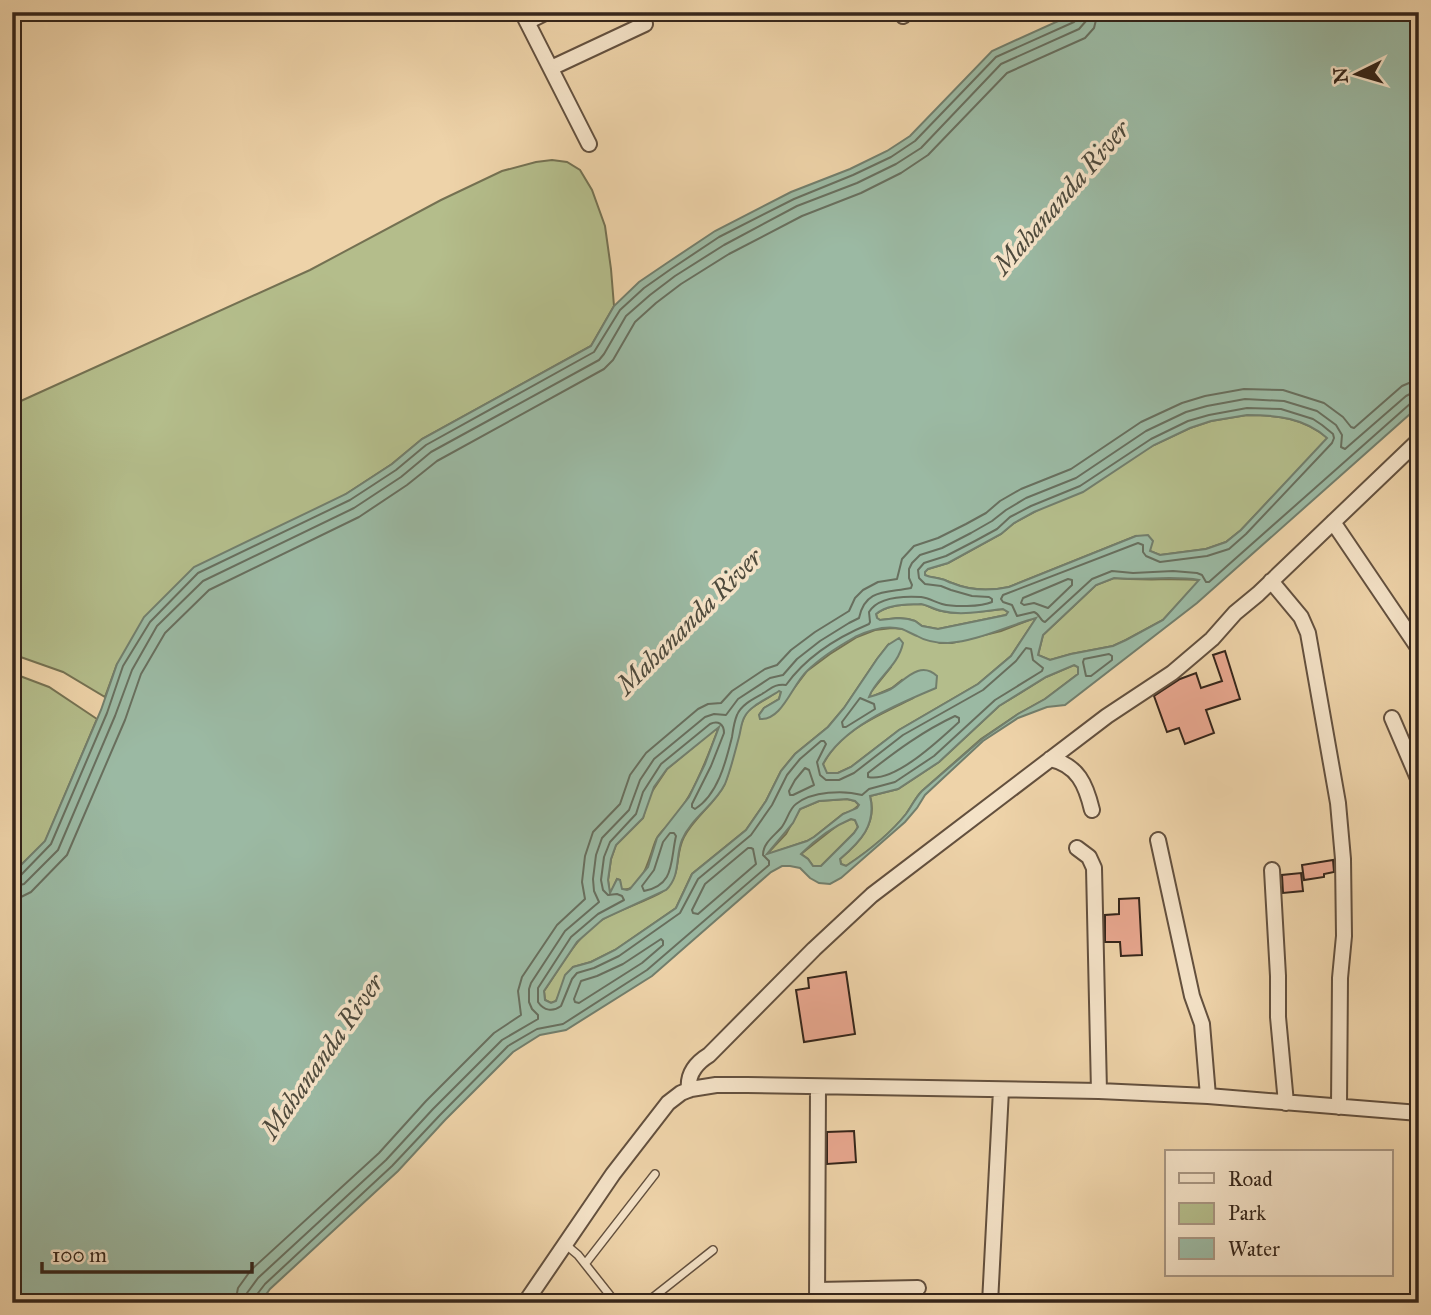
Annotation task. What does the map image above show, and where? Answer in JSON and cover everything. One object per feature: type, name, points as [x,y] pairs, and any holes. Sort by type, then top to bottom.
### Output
[{"type":"street","points":[[547,12],[525,17],[589,144]]},
{"type":"street","points":[[551,68],[645,24]]},
{"type":"street","points":[[689,1090],[688,1081],[698,1063],[872,895],[1107,716],[1172,673],[1212,639],[1235,613],[1419,440]]},
{"type":"street","points":[[1333,522],[1419,649]]},
{"type":"street","points":[[1271,581],[1301,617],[1308,633],[1338,803],[1343,859],[1344,936],[1340,978],[1339,1107]]},
{"type":"street","points":[[1392,718],[1419,781]]},
{"type":"street","points":[[1050,759],[1064,763],[1074,770],[1088,790],[1092,810]]},
{"type":"street","points":[[1158,840],[1192,996],[1202,1024],[1208,1096]]},
{"type":"street","points":[[1077,848],[1089,857],[1094,868],[1099,1091]]},
{"type":"street","points":[[1272,870],[1278,1017],[1286,1102]]},
{"type":"street","points":[[525,1303],[613,1174],[663,1109],[674,1098],[689,1090],[716,1085],[1099,1091],[1208,1096],[1419,1113]]},
{"type":"street","points":[[818,1087],[817,1296],[918,1288]]},
{"type":"street","points":[[990,1303],[1001,1090]]},
{"type":"lane","points":[[585,1264],[655,1174]]},
{"type":"lane","points":[[565,1244],[578,1255],[616,1303]]},
{"type":"lane","points":[[646,1303],[713,1250]]},
{"type":"green space","points":[[552,160],[567,162],[580,170],[592,190],[605,226],[614,306],[591,346],[422,439],[392,464],[346,494],[117,664],[105,697],[63,672],[12,654],[12,405],[310,270],[441,200],[502,171]]},
{"type":"green space","points":[[1247,415],[1290,419],[1319,431],[1328,438],[1241,530],[1226,542],[1206,549],[1160,555],[1150,551],[1150,547],[1136,536],[1009,587],[995,589],[966,588],[925,575],[924,572],[928,569],[948,563],[1001,534],[1014,523],[1154,445],[1211,421]]},
{"type":"green space","points":[[1114,578],[1200,580],[1163,620],[1126,640],[1113,646],[1050,660],[1038,655],[1043,635],[1096,585]]},
{"type":"green space","points":[[921,604],[948,612],[1003,609],[1008,612],[1006,615],[938,629],[922,626],[908,619],[877,618],[876,614],[886,608]]},
{"type":"green space","points":[[1037,617],[1011,656],[978,684],[899,730],[851,767],[838,773],[826,773],[823,764],[840,741],[862,724],[913,698],[902,680],[892,688],[869,698],[891,667],[888,645],[828,727],[795,754],[781,771],[766,801],[746,830],[692,874],[676,908],[615,950],[591,962],[573,967],[556,1001],[551,1003],[545,1000],[544,991],[586,932],[605,918],[668,887],[675,875],[684,837],[727,779],[741,725],[748,711],[779,690],[779,699],[764,708],[759,715],[788,696],[807,671],[830,654],[857,637],[875,630],[904,629],[940,643],[952,643],[1001,631]]},
{"type":"green space","points":[[1074,665],[1078,667],[1078,674],[1045,699],[981,739],[917,796],[906,814],[886,836],[846,866],[841,864],[840,859],[860,839],[869,824],[872,806],[870,796],[898,789],[939,762],[999,706],[1046,677]]},
{"type":"green space","points":[[12,673],[49,687],[97,719],[45,842],[12,874]]},
{"type":"green space","points":[[720,725],[694,788],[657,837],[640,879],[629,889],[621,889],[620,880],[617,879],[610,895],[608,880],[616,845],[643,818],[649,796],[667,769]]},
{"type":"green space","points":[[847,799],[859,805],[807,841],[766,855],[786,834],[800,809],[819,801]]},
{"type":"green space","points":[[855,820],[858,827],[821,866],[813,866],[801,854],[839,824]]},
{"type":"water","name":"Mahananda River","points":[[1078,12],[1419,12],[1419,406],[1197,603],[1065,705],[1047,707],[1018,718],[983,741],[925,795],[905,822],[841,878],[830,884],[819,883],[800,868],[782,866],[771,872],[652,976],[566,1030],[540,1035],[513,1052],[398,1171],[270,1289],[260,1303],[12,1303],[12,874],[45,841],[101,710],[117,664],[144,617],[194,567],[346,494],[392,464],[422,439],[591,346],[614,306],[639,282],[715,231],[791,192],[887,151],[910,136],[992,51]],"holes":[[[1247,415],[1269,416],[1300,422],[1327,438],[1241,530],[1226,542],[1206,549],[1160,555],[1150,551],[1153,541],[1148,535],[1136,536],[1009,587],[995,589],[966,588],[925,575],[928,569],[948,563],[1034,512],[1083,492],[1154,445],[1211,421]],[[1114,578],[1199,580],[1163,620],[1113,646],[1050,660],[1038,655],[1043,635],[1096,585]],[[921,604],[957,613],[1003,609],[1008,612],[1006,615],[938,629],[922,626],[908,619],[877,618],[876,614],[897,606]],[[1036,618],[1011,656],[978,684],[899,730],[851,767],[838,773],[827,773],[823,764],[832,750],[858,727],[889,709],[936,688],[937,676],[925,670],[913,673],[891,689],[869,697],[897,659],[903,643],[899,638],[888,645],[828,727],[795,754],[781,771],[766,801],[746,830],[692,874],[676,908],[615,950],[591,962],[573,967],[565,975],[556,1001],[551,1003],[545,1000],[544,991],[577,942],[603,919],[666,890],[671,885],[682,840],[691,825],[721,792],[733,761],[743,721],[751,708],[779,691],[779,699],[764,708],[759,715],[760,719],[775,714],[812,666],[830,652],[872,630],[902,629],[928,641],[948,643],[992,633]],[[1074,665],[1078,667],[1078,674],[1045,699],[982,739],[922,791],[900,821],[878,842],[846,866],[841,864],[840,859],[860,839],[869,824],[872,806],[870,796],[898,789],[939,762],[999,706],[1046,677]],[[719,727],[689,797],[657,838],[648,867],[630,889],[622,889],[620,880],[617,879],[610,893],[608,880],[616,845],[643,818],[654,787],[667,769]],[[847,799],[859,805],[807,841],[767,854],[793,823],[800,809],[819,801]],[[851,819],[855,820],[858,827],[821,866],[813,866],[801,854],[837,826]]]},
{"type":"building","points":[[1225,651],[1240,699],[1206,710],[1214,733],[1185,744],[1179,728],[1167,732],[1154,696],[1180,679],[1196,673],[1201,688],[1222,681],[1213,655]]},
{"type":"building","points":[[1333,860],[1334,872],[1324,874],[1324,877],[1304,880],[1302,865]]},
{"type":"building","points":[[1301,873],[1303,891],[1283,893],[1282,875]]},
{"type":"building","points":[[1139,898],[1142,955],[1121,956],[1120,942],[1105,942],[1105,915],[1119,914],[1119,899]]},
{"type":"building","points":[[846,972],[855,1034],[804,1042],[796,990],[809,988],[808,978]]},
{"type":"building","points":[[854,1131],[856,1162],[827,1164],[827,1132]]}]
